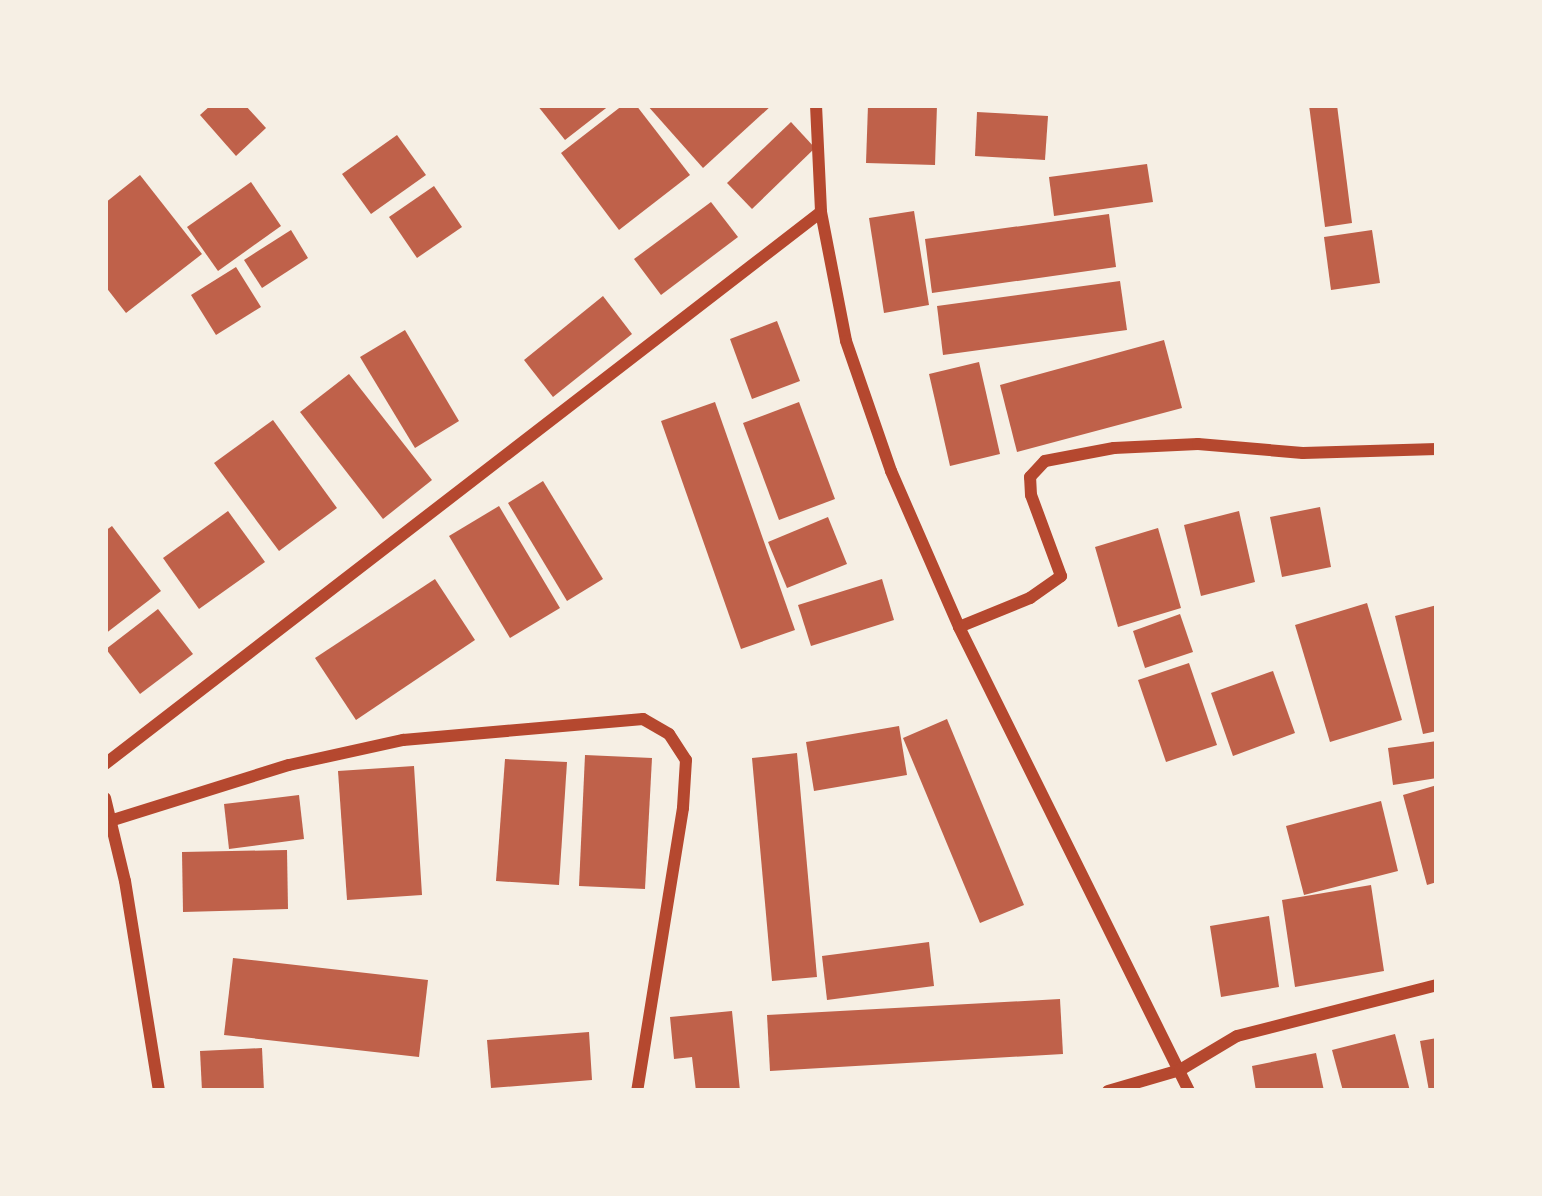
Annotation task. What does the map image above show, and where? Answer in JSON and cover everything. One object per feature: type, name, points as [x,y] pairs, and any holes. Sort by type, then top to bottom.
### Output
[{"type":"street","points":[[816,105],[821,212],[846,341],[891,471],[959,627],[1189,1091]]},
{"type":"street","points":[[105,764],[821,212]]},
{"type":"street","points":[[959,627],[1030,598],[1060,576],[1031,496],[1030,478],[1045,461],[1114,448],[1198,444],[1303,453],[1437,448]]},
{"type":"street","points":[[113,820],[289,765],[403,740],[644,719],[669,734],[686,760],[683,808],[637,1091]]},
{"type":"street","points":[[105,798],[113,820],[158,1091]]},
{"type":"street","points":[[1108,1091],[1180,1070],[1237,1036],[1437,985]]},
{"type":"building","points":[[211,105],[245,105],[266,128],[236,156],[200,115]]},
{"type":"building","points":[[537,105],[610,105],[565,140]]},
{"type":"building","points":[[623,105],[636,105],[690,175],[619,230],[561,153]]},
{"type":"building","points":[[647,105],[772,105],[703,168]]},
{"type":"building","points":[[868,105],[937,105],[935,165],[866,163]]},
{"type":"building","points":[[1309,105],[1337,105],[1352,223],[1325,227]]},
{"type":"building","points":[[977,112],[1048,116],[1045,160],[975,156]]},
{"type":"building","points":[[791,122],[815,148],[752,209],[727,183]]},
{"type":"building","points":[[397,135],[426,175],[371,214],[342,174]]},
{"type":"building","points":[[1147,164],[1153,202],[1054,216],[1049,177]]},
{"type":"building","points":[[140,175],[202,254],[126,313],[105,286],[105,203]]},
{"type":"building","points":[[251,182],[281,226],[218,271],[187,227]]},
{"type":"building","points":[[434,186],[462,227],[417,258],[389,217]]},
{"type":"building","points":[[711,202],[738,237],[661,295],[634,259]]},
{"type":"building","points":[[914,211],[929,305],[884,313],[869,218]]},
{"type":"building","points":[[1109,214],[1116,267],[932,293],[925,239]]},
{"type":"building","points":[[291,230],[308,258],[262,288],[244,260]]},
{"type":"building","points":[[1372,230],[1380,283],[1331,290],[1324,237]]},
{"type":"building","points":[[236,267],[261,307],[216,335],[191,295]]},
{"type":"building","points":[[1120,281],[1127,330],[943,355],[937,306]]},
{"type":"building","points":[[603,296],[632,334],[553,397],[524,360]]},
{"type":"building","points":[[777,321],[800,381],[752,399],[730,339]]},
{"type":"building","points":[[405,330],[459,421],[415,448],[360,357]]},
{"type":"building","points":[[1164,340],[1182,408],[1017,452],[1000,385]]},
{"type":"building","points":[[979,362],[1000,454],[950,466],[929,374]]},
{"type":"building","points":[[349,374],[432,480],[383,519],[300,412]]},
{"type":"building","points":[[715,402],[795,630],[741,649],[661,421]]},
{"type":"building","points":[[799,402],[835,499],[779,520],[743,423]]},
{"type":"building","points":[[273,420],[337,508],[279,551],[214,463]]},
{"type":"building","points":[[543,481],[603,579],[567,601],[508,503]]},
{"type":"building","points":[[499,506],[560,608],[510,638],[449,536]]},
{"type":"building","points":[[1320,507],[1331,567],[1282,577],[1270,517]]},
{"type":"building","points":[[228,511],[265,562],[199,609],[163,558]]},
{"type":"building","points":[[1239,511],[1255,582],[1201,596],[1184,525]]},
{"type":"building","points":[[828,517],[847,564],[787,588],[768,542]]},
{"type":"building","points":[[112,526],[161,591],[105,634],[105,531]]},
{"type":"building","points":[[1158,528],[1181,608],[1118,627],[1095,547]]},
{"type":"building","points":[[435,579],[475,640],[356,720],[315,658]]},
{"type":"building","points":[[882,579],[894,620],[811,646],[798,605]]},
{"type":"building","points":[[1367,603],[1402,720],[1330,742],[1295,625]]},
{"type":"building","points":[[1437,605],[1437,731],[1423,734],[1395,616]]},
{"type":"building","points":[[158,609],[193,654],[140,694],[106,649]]},
{"type":"building","points":[[1180,614],[1193,652],[1145,668],[1133,631]]},
{"type":"building","points":[[1189,663],[1217,745],[1166,762],[1138,680]]},
{"type":"building","points":[[1273,671],[1295,733],[1233,756],[1211,693]]},
{"type":"building","points":[[947,719],[1024,905],[980,923],[903,738]]},
{"type":"building","points":[[899,726],[907,775],[814,791],[806,742]]},
{"type":"building","points":[[1437,741],[1437,778],[1393,785],[1388,748]]},
{"type":"building","points":[[797,753],[817,977],[772,981],[752,758]]},
{"type":"building","points":[[585,755],[652,758],[645,889],[579,886]]},
{"type":"building","points":[[505,759],[567,762],[559,885],[496,881]]},
{"type":"building","points":[[414,766],[422,895],[347,900],[338,771]]},
{"type":"building","points":[[1437,785],[1437,882],[1427,885],[1403,795]]},
{"type":"building","points":[[299,795],[304,839],[229,849],[224,804]]},
{"type":"building","points":[[1381,801],[1398,871],[1304,895],[1286,826]]},
{"type":"building","points":[[287,850],[288,909],[183,912],[182,852]]},
{"type":"building","points":[[1371,885],[1384,971],[1295,987],[1282,900]]},
{"type":"building","points":[[1269,916],[1279,987],[1221,997],[1210,926]]},
{"type":"building","points":[[929,942],[934,986],[827,1000],[822,956]]},
{"type":"building","points":[[233,958],[428,980],[419,1057],[224,1035]]},
{"type":"building","points":[[1060,999],[1063,1054],[770,1071],[767,1015]]},
{"type":"building","points":[[732,1011],[740,1091],[696,1091],[692,1057],[674,1059],[670,1017]]},
{"type":"building","points":[[589,1032],[592,1080],[491,1088],[487,1040]]},
{"type":"building","points":[[1395,1034],[1410,1091],[1343,1091],[1332,1050]]},
{"type":"building","points":[[1437,1038],[1437,1091],[1429,1091],[1420,1041]]},
{"type":"building","points":[[262,1048],[264,1091],[202,1091],[200,1051]]},
{"type":"building","points":[[1316,1053],[1324,1091],[1256,1091],[1252,1066]]}]
